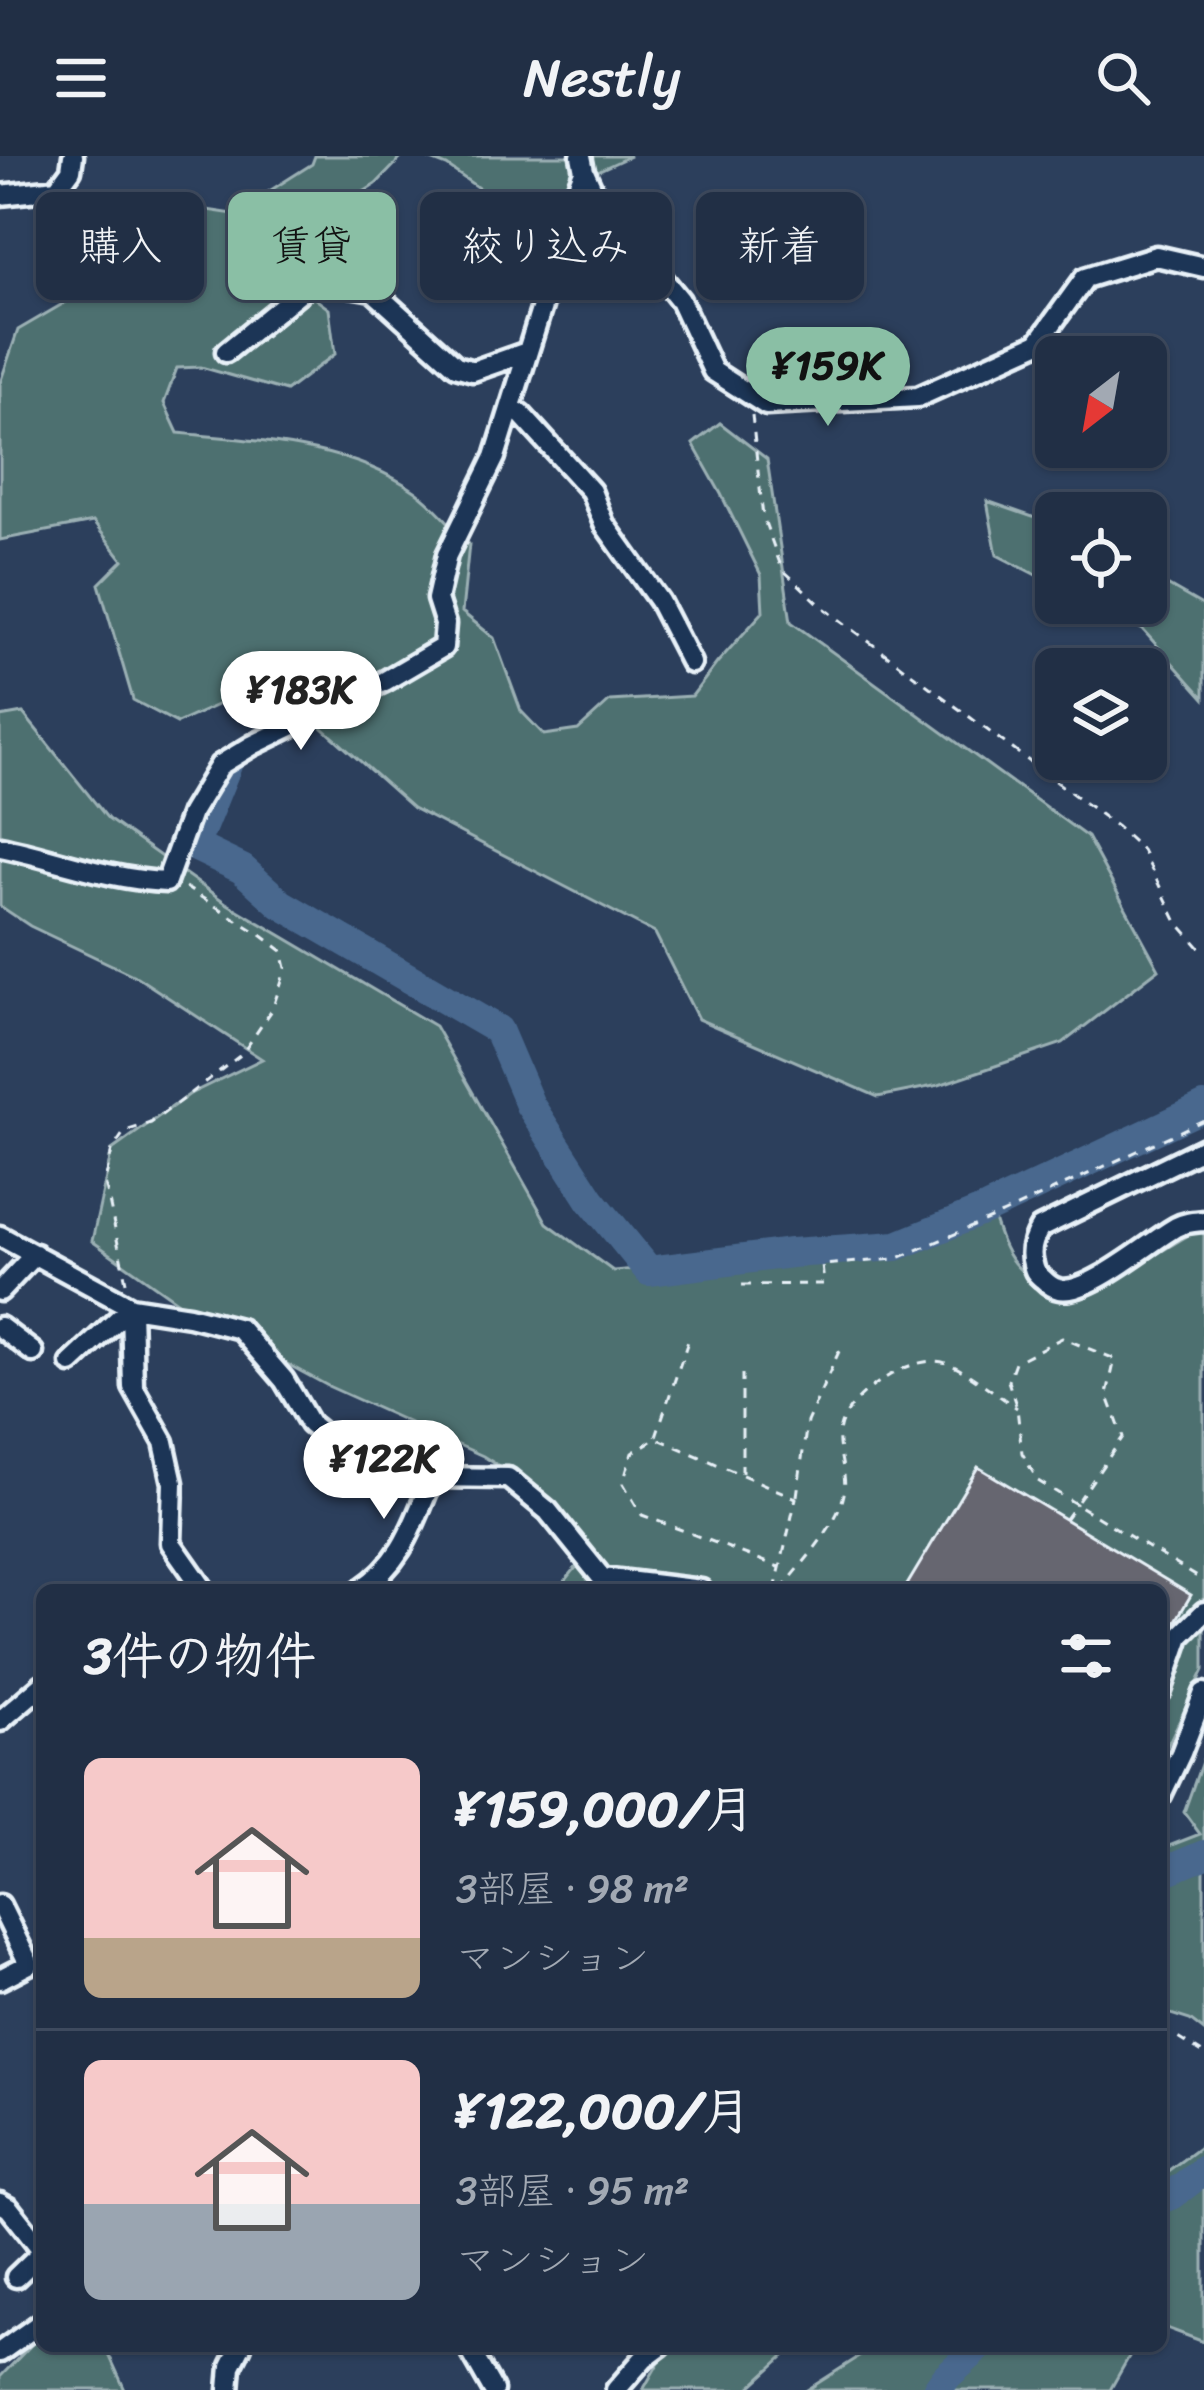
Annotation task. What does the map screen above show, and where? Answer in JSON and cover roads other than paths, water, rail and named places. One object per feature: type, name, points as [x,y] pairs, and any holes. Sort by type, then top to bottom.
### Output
[{"type":"street","points":[[0,195],[57,189],[71,170],[73,156]]},
{"type":"street","points":[[582,163],[594,192]]},
{"type":"street","points":[[574,192],[582,163]]},
{"type":"street","points":[[672,290],[713,371],[766,405],[918,397],[1038,343],[1085,278],[1156,256],[1204,267]]},
{"type":"street","points":[[226,352],[311,284],[323,281],[372,290],[456,366],[473,371],[527,352]]},
{"type":"street","points":[[0,847],[132,880],[166,882],[191,813],[220,765],[442,647],[445,624],[437,599],[447,555],[495,458],[544,300]]},
{"type":"street","points":[[511,408],[591,491],[604,524],[659,601],[691,663]]},
{"type":"street","points":[[1204,1148],[1040,1228],[1031,1258],[1035,1271],[1064,1291],[1083,1286],[1132,1258],[1172,1229],[1204,1221]]},
{"type":"street","points":[[0,1236],[130,1307],[240,1329],[284,1380],[310,1424],[330,1440],[362,1457],[434,1477],[508,1478],[548,1511],[602,1578],[652,1584]]},
{"type":"street","points":[[0,1291],[35,1254]]},
{"type":"street","points":[[71,1363],[130,1307]]},
{"type":"street","points":[[130,1307],[133,1387],[164,1442],[173,1483],[171,1543],[200,1584]]},
{"type":"street","points":[[0,1327],[33,1352]]},
{"type":"street","points":[[369,1584],[398,1556],[434,1477]]},
{"type":"street","points":[[1167,1673],[1180,1636],[1204,1612]]},
{"type":"street","points":[[0,1721],[36,1690]]},
{"type":"street","points":[[1167,1782],[1204,1694]]},
{"type":"street","points":[[0,1905],[29,1964],[0,1979]]},
{"type":"street","points":[[27,1959],[36,1969]]},
{"type":"street","points":[[0,2203],[36,2243]]},
{"type":"street","points":[[16,2277],[36,2257]]},
{"type":"street","points":[[0,2352],[36,2326]]},
{"type":"street","points":[[230,2390],[231,2366],[238,2352]]},
{"type":"street","points":[[471,2352],[493,2390]]},
{"type":"street","points":[[616,2390],[652,2352]]},
{"type":"waterway","points":[[227,765],[194,846],[242,869],[281,904],[498,1030],[530,1105],[591,1200],[649,1271],[791,1253],[897,1246],[1204,1107]]},
{"type":"waterway","points":[[1167,1870],[1204,1855]]},
{"type":"waterway","points":[[1167,2197],[1204,2170]]},
{"type":"waterway","points":[[937,2390],[973,2352]]}]
